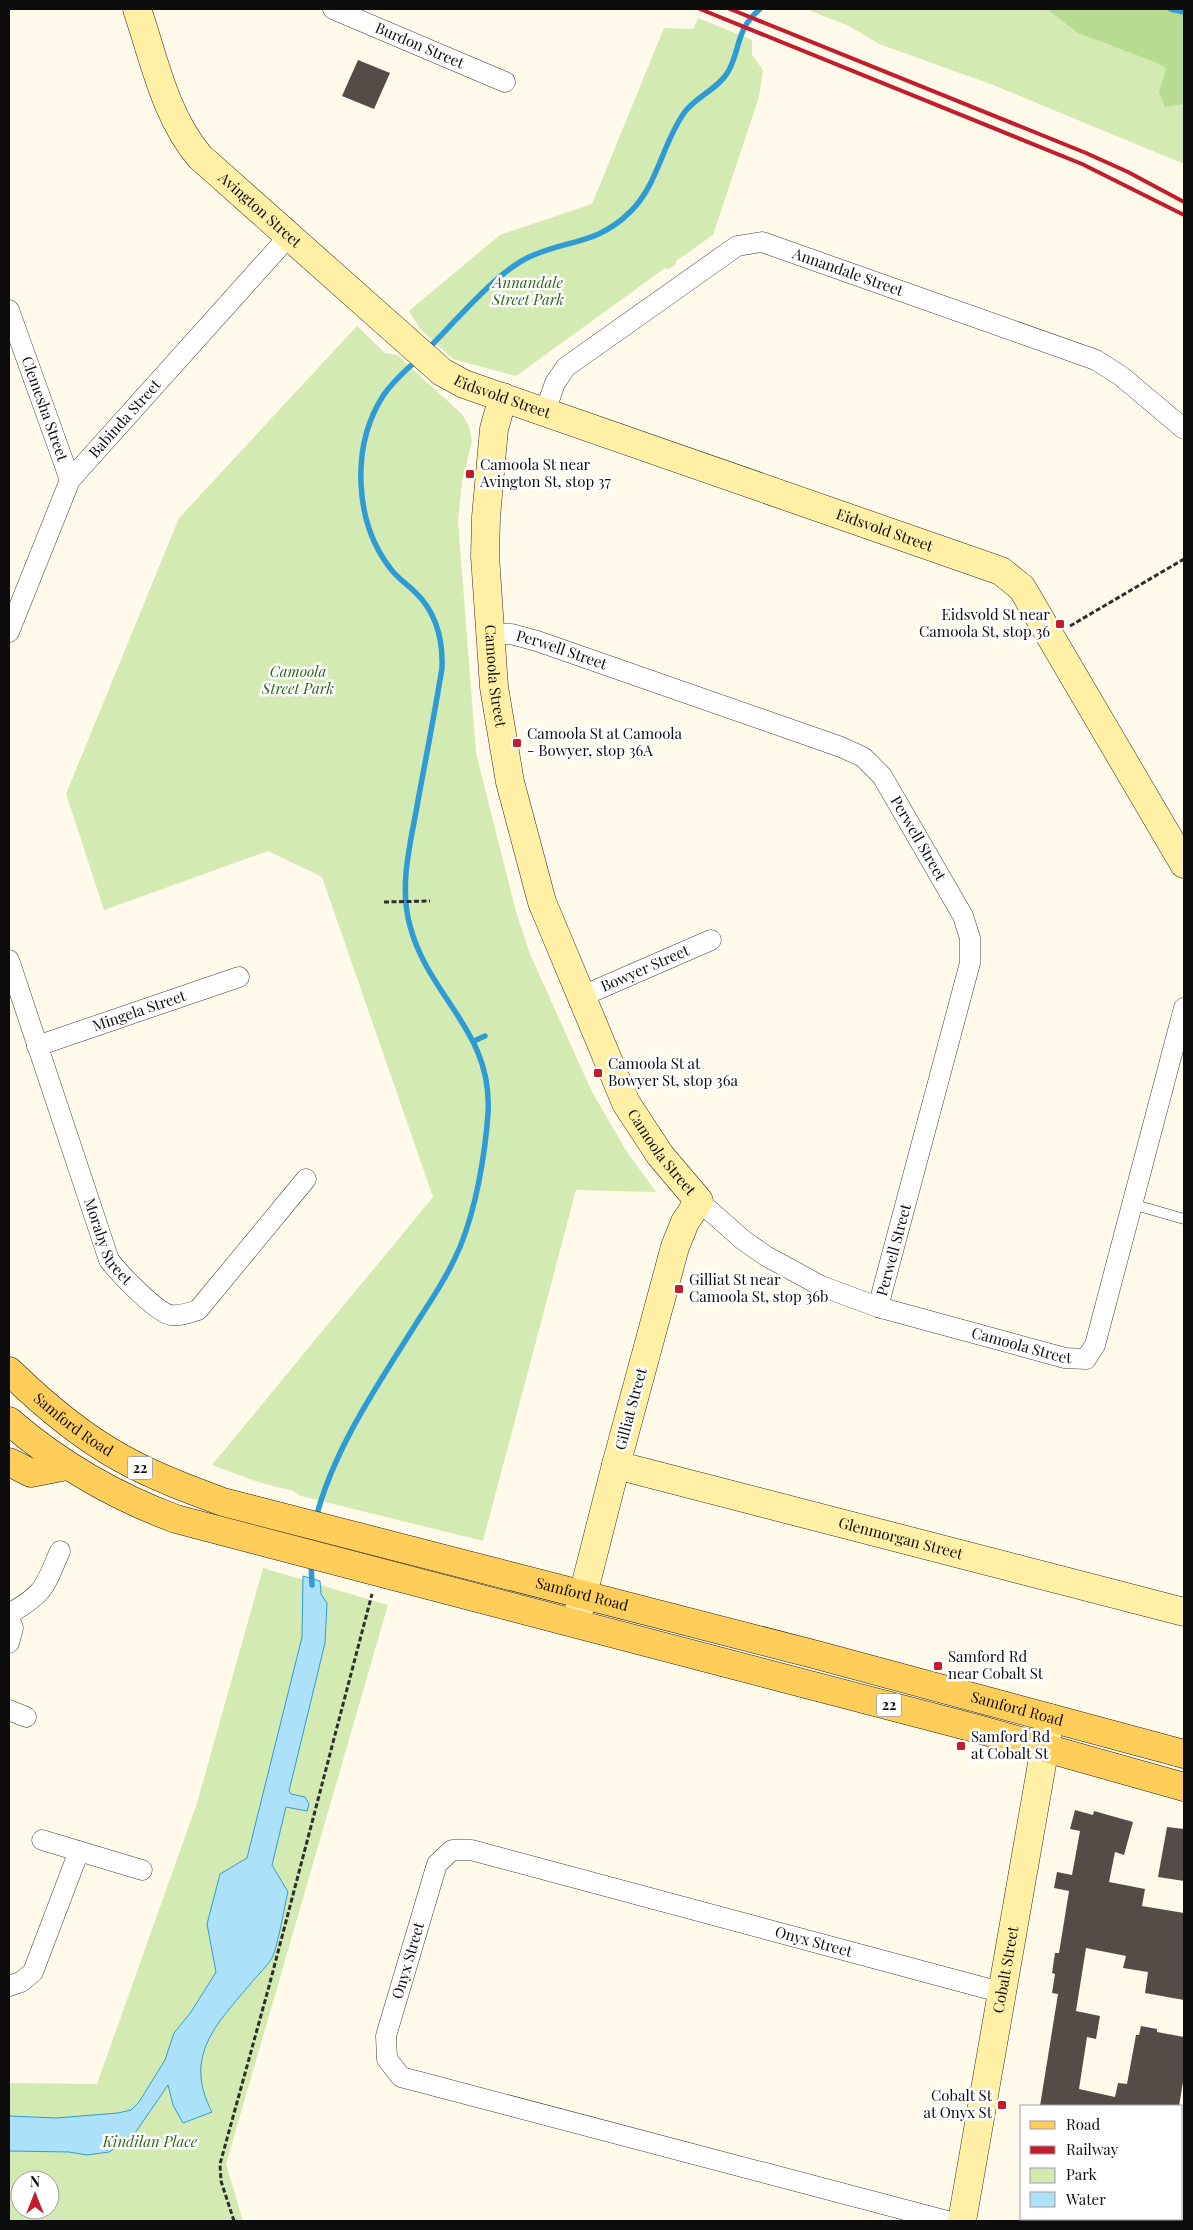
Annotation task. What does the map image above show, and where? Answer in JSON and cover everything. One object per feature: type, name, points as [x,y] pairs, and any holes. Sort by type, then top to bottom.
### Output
[{"type":"main road","name":"Samford Road","points":[[9,1371],[54,1412],[120,1458],[169,1482],[222,1502],[294,1522],[583,1594],[1184,1754]]},
{"type":"main road","name":"Samford Road","points":[[9,1421],[67,1466],[100,1486],[140,1506],[223,1533],[341,1561],[576,1622],[1184,1787]]},
{"type":"main road","points":[[9,1462],[31,1473],[67,1466]]},
{"type":"street","name":"Burdon Street","points":[[333,9],[506,82]]},
{"type":"street","name":"Avington Street","points":[[141,10],[174,117],[183,134],[200,157],[442,372]]},
{"type":"street","name":"Babinda Street","points":[[9,632],[70,480],[289,236]]},
{"type":"street","name":"Annandale Street","points":[[545,412],[555,383],[566,367],[736,246],[762,242],[1096,360],[1121,376],[1184,429]]},
{"type":"street","name":"Clemesha Street","points":[[9,310],[70,480]]},
{"type":"street","name":"Eidsvold Street","points":[[442,372],[464,384],[1001,571],[1022,588],[1184,864]]},
{"type":"street","name":"Camoola Street","points":[[503,397],[494,429],[486,517],[489,634],[502,740],[530,863],[542,902],[580,997],[626,1103],[660,1155],[699,1201],[742,1240],[780,1264],[821,1286],[878,1307],[1065,1358],[1086,1359],[1095,1345],[1184,1008]]},
{"type":"street","name":"Perwell Street","points":[[489,634],[511,634],[537,641],[841,747],[863,757],[882,776],[963,916],[970,938],[970,963],[878,1307]]},
{"type":"street","name":"Bowyer Street","points":[[580,997],[711,940]]},
{"type":"street","name":"Moraby Street","points":[[9,960],[109,1260],[126,1282],[169,1315],[185,1315],[198,1310],[306,1179]]},
{"type":"street","name":"Mingela Street","points":[[37,1046],[239,977]]},
{"type":"street","name":"Gilliat Street","points":[[576,1622],[616,1465],[679,1234],[699,1201]]},
{"type":"street","name":"Glenmorgan Street","points":[[616,1465],[1184,1612]]},
{"type":"street","points":[[9,1614],[34,1599],[43,1589],[60,1551]]},
{"type":"street","points":[[9,1618],[12,1628],[9,1643]]},
{"type":"street","name":"Cobalt Street","points":[[962,2221],[1000,1992],[1050,1718]]},
{"type":"street","points":[[42,1840],[142,1870]]},
{"type":"street","name":"Onyx Street","points":[[947,2221],[401,2077],[387,2059],[386,2036],[437,1864],[452,1850],[471,1850],[1000,1992]]},
{"type":"street","points":[[9,1986],[21,1982],[33,1972],[79,1851]]},
{"type":"lane","points":[[1132,1204],[1184,1219]]},
{"type":"path","points":[[1050,638],[1184,559]]},
{"type":"path","points":[[384,902],[430,901]]},
{"type":"path","points":[[234,2221],[221,2182],[220,2164],[268,1990],[372,1594]]},
{"type":"green space","points":[[806,9],[1184,9],[1184,164],[993,85],[879,44],[849,26]]},
{"type":"green space","points":[[1047,9],[1184,9],[1184,104],[1165,107],[1159,92],[1166,69],[1160,64],[1078,33]]},
{"type":"green space","name":"Annandale Street Park","points":[[698,18],[752,40],[752,55],[763,70],[759,97],[713,235],[676,261],[676,264],[669,269],[665,268],[516,376],[453,359],[420,329],[409,311],[500,235],[592,204],[664,28],[693,29]]},
{"type":"green space","name":"Camoola Street Park","points":[[357,326],[385,353],[397,355],[462,414],[469,426],[472,441],[462,482],[458,521],[476,753],[515,908],[530,954],[592,1092],[627,1152],[656,1192],[576,1190],[483,1541],[301,1496],[293,1491],[258,1482],[212,1465],[433,1197],[322,877],[268,851],[104,910],[66,794],[179,518]]},
{"type":"green space","name":"Kindilan Place","points":[[263,1568],[388,1605],[226,2164],[243,2221],[9,2221],[9,2083],[97,2084],[197,1803]]},
{"type":"water","points":[[303,1576],[320,1581],[321,1594],[327,1603],[325,1643],[289,1791],[291,1794],[305,1797],[309,1804],[307,1811],[286,1807],[272,1865],[288,1892],[279,1936],[272,1958],[216,2026],[208,2041],[201,2073],[204,2092],[212,2112],[183,2123],[173,2105],[168,2085],[131,2139],[109,2152],[87,2155],[69,2152],[9,2151],[9,2116],[56,2118],[118,2113],[131,2110],[139,2102],[165,2060],[174,2033],[191,2012],[216,1972],[207,1924],[220,1874],[247,1858],[302,1637]]},
{"type":"building","points":[[358,60],[390,73],[374,109],[342,96]]},
{"type":"building","points":[[1075,1810],[1093,1815],[1094,1811],[1133,1822],[1124,1855],[1115,1852],[1109,1882],[1145,1889],[1142,1906],[1184,1913],[1184,2000],[1145,1993],[1148,1972],[1123,1968],[1126,1956],[1086,1948],[1076,2011],[1100,2016],[1096,2039],[1087,2037],[1079,2089],[1115,2097],[1118,2083],[1127,2084],[1136,2035],[1139,2035],[1141,2026],[1157,2029],[1157,2032],[1184,2037],[1184,2076],[1179,2105],[1040,2105],[1058,1994],[1052,1993],[1055,1974],[1052,1973],[1055,1953],[1059,1953],[1069,1891],[1054,1888],[1057,1872],[1072,1875],[1080,1831],[1070,1829]]},
{"type":"building","points":[[1167,1827],[1184,1829],[1184,1881],[1158,1877]]},
{"type":"waterway","points":[[427,350],[488,287],[515,265],[541,252],[580,241],[605,231],[630,212],[647,190],[670,138],[684,113],[694,102],[718,84],[728,72],[746,24],[760,9]]},
{"type":"waterway","points":[[1171,9],[1184,12]]},
{"type":"waterway","points":[[316,1518],[324,1492],[346,1440],[374,1390],[441,1284],[460,1247],[475,1199],[487,1130],[487,1084],[481,1059],[471,1037],[431,974],[419,951],[410,926],[405,893],[407,860],[442,668],[441,647],[437,627],[428,608],[415,592],[393,572],[378,549],[369,528],[361,483],[366,437],[373,416],[390,386],[417,360]]},
{"type":"waterway","points":[[474,1041],[485,1036]]},
{"type":"waterway","points":[[311,1561],[312,1585]]},
{"type":"railway","points":[[700,9],[1082,164],[1184,215]]},
{"type":"railway","points":[[730,9],[1086,153],[1128,172],[1184,202]]},
{"type":"place","name":"Camoola St near Avington St, stop 37","points":[[470,474]]},
{"type":"place","name":"Eidsvold St near Camoola St, stop 36","points":[[1060,624]]},
{"type":"place","name":"Camoola St at Camoola - Bowyer, stop 36A","points":[[517,743]]},
{"type":"place","name":"Camoola St at Bowyer St, stop 36a","points":[[598,1073]]},
{"type":"place","name":"Gilliat St near Camoola St, stop 36b","points":[[679,1289]]},
{"type":"place","name":"Samford Rd near Cobalt St","points":[[938,1666]]},
{"type":"place","name":"Samford Rd at Cobalt St","points":[[961,1746]]},
{"type":"place","name":"Cobalt St at Onyx St","points":[[1002,2105]]}]
